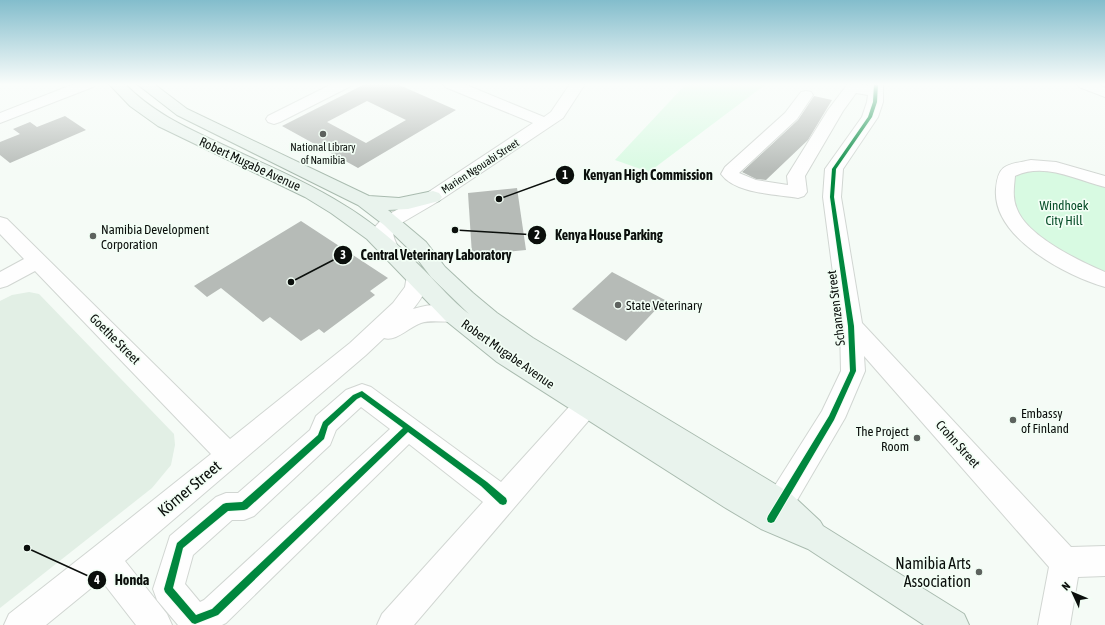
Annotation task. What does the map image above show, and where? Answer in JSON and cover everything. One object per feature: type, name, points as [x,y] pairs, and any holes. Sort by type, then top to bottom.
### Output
[{"type":"main road","name":"Robert Mugabe Avenue","points":[[148,113],[172,127],[311,193],[338,209],[374,234],[453,314],[505,355],[592,399],[775,511],[953,625]]},
{"type":"main road","name":"Robert Mugabe Avenue","points":[[184,113],[364,201],[391,221],[419,247],[438,272],[465,299],[489,319],[525,344],[592,399]]},
{"type":"main road","points":[[364,201],[381,203],[412,203],[428,200]]},
{"type":"main road","points":[[419,247],[410,233],[417,213],[428,200]]},
{"type":"street","points":[[0,118],[13,113]]},
{"type":"street","points":[[274,119],[286,113]]},
{"type":"street","points":[[522,113],[546,123]]},
{"type":"street","name":"Marien Ngouabi Street","points":[[391,221],[428,200],[546,123],[558,113]]},
{"type":"street","points":[[793,113],[731,171],[730,174],[743,183],[815,194]]},
{"type":"street","points":[[815,194],[796,176],[834,113]]},
{"type":"street","name":"Schanzen Street","points":[[775,511],[832,418],[853,371],[851,326],[815,194],[834,169],[871,113]]},
{"type":"street","points":[[1105,182],[1054,167],[1040,165],[1016,168],[1007,173],[1004,199],[1009,215],[1024,233],[1065,260],[1105,280]]},
{"type":"street","points":[[388,247],[383,236],[384,228],[391,221]]},
{"type":"street","name":"Goethe Street","points":[[0,223],[229,455]]},
{"type":"street","points":[[0,281],[37,260]]},
{"type":"street","name":"Körner Street","points":[[20,625],[104,559],[358,349],[409,299],[416,288],[417,276]]},
{"type":"street","name":"Körner Street","points":[[358,349],[400,324],[421,314],[432,312],[453,314]]},
{"type":"street","name":"Crohn Street","points":[[851,326],[1065,562]]},
{"type":"street","points":[[407,429],[216,612],[195,620],[168,589],[180,546],[226,507],[244,506],[321,437],[325,424],[355,397],[362,394],[407,429],[484,484],[503,501]]},
{"type":"street","points":[[393,625],[592,399]]},
{"type":"street","points":[[104,559],[156,625]]},
{"type":"street","points":[[1054,625],[1065,562],[1105,562]]},
{"type":"shaded area","points":[[29,292],[39,294],[174,434],[175,445],[171,465],[152,488],[0,608],[0,301],[12,295]]},
{"type":"green space","points":[[659,113],[727,113],[649,172],[615,160]]},
{"type":"green space","name":"Windhoek City Hill","points":[[1028,166],[1105,182],[1105,280],[1024,233],[1004,188],[1007,173]]},
{"type":"building","points":[[307,113],[344,113],[327,122],[366,143],[406,120],[392,113],[451,113],[358,168],[282,126]]},
{"type":"building","points":[[803,113],[824,113],[808,140],[766,180],[756,179],[742,172],[798,120]]},
{"type":"building","points":[[65,116],[86,130],[10,163],[0,155],[0,142],[20,134],[13,129],[30,122],[37,127]]},
{"type":"building","points":[[517,188],[526,250],[472,255],[468,193]]},
{"type":"building","points":[[301,221],[388,278],[370,291],[375,295],[324,333],[319,329],[301,341],[270,317],[263,322],[221,288],[207,297],[194,286]]},
{"type":"building","name":"State Veterinary","points":[[612,272],[665,300],[626,341],[572,309]]},
{"type":"cycle path","points":[[771,519],[832,418],[853,371],[851,326],[832,197],[834,169],[871,113]]},
{"type":"cycle path","points":[[407,429],[215,612],[195,620],[168,589],[180,546],[226,507],[244,506],[321,437],[325,424],[355,397],[362,394],[484,484],[503,501]]},
{"type":"place","name":"National Library of Namibia","points":[[323,134]]},
{"type":"place","name":"Kenyan High Commission","points":[[499,199]]},
{"type":"place","name":"Kenya House Parking","points":[[455,230]]},
{"type":"place","name":"Namibia Development Corporation","points":[[93,236]]},
{"type":"place","name":"Central Veterinary Laboratory","points":[[291,282]]},
{"type":"place","name":"State Veterinary","points":[[618,305]]},
{"type":"place","name":"Embassy of Finland","points":[[1013,420]]},
{"type":"place","name":"The Project Room","points":[[917,438]]},
{"type":"place","name":"Honda","points":[[27,548]]},
{"type":"place","name":"Namibia Arts Association","points":[[979,572]]}]
